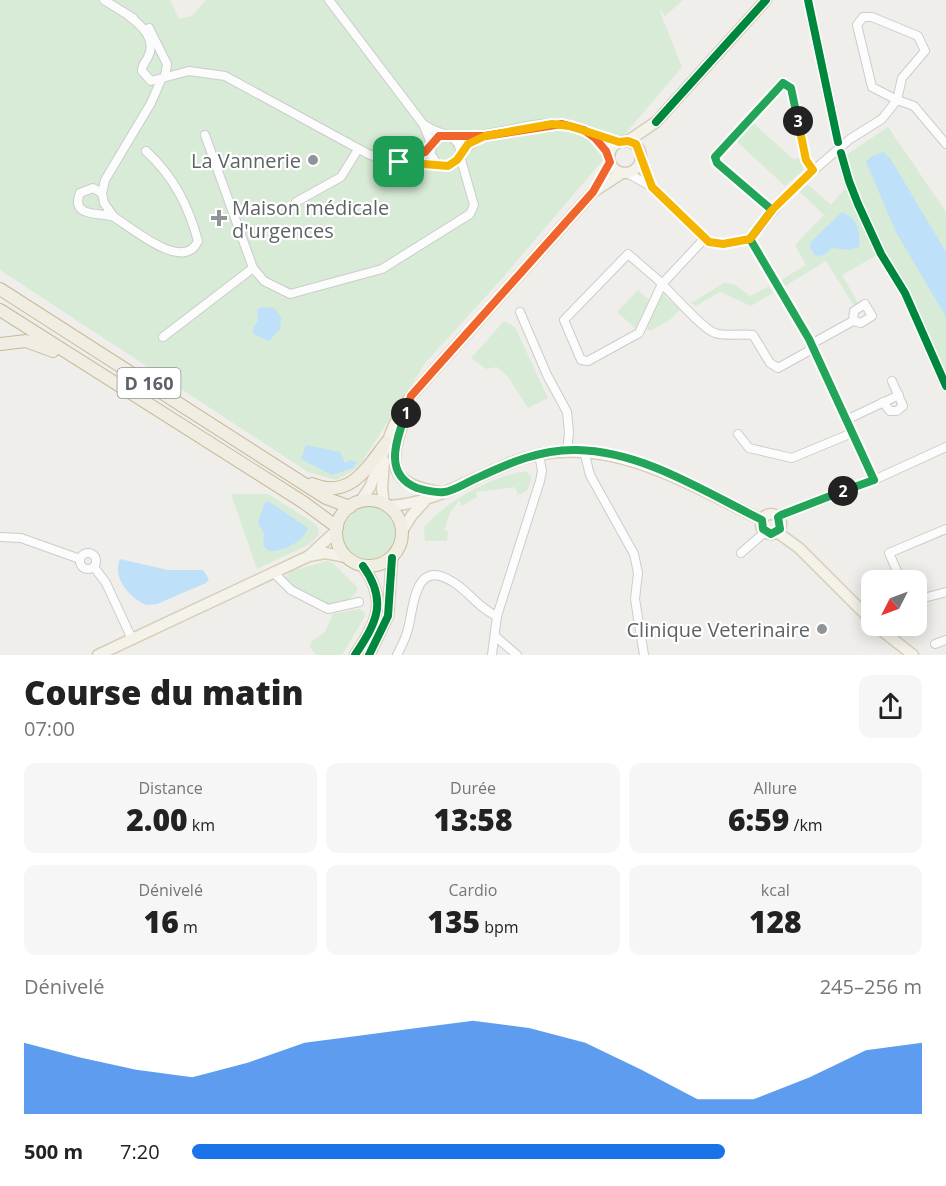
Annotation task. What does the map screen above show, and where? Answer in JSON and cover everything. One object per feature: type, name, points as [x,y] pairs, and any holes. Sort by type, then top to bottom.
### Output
[{"type":"highway","name":"D 160","points":[[0,289],[326,498],[355,504]]},
{"type":"highway","name":"D 160","points":[[0,310],[297,498],[337,529]]},
{"type":"highway","points":[[0,344],[26,341],[41,346],[135,397]]},
{"type":"highway","name":"D 160","points":[[297,478],[328,489],[351,484],[364,475],[386,445]]},
{"type":"highway","points":[[372,500],[386,505],[398,517],[402,531],[400,546],[392,558],[378,565],[363,566],[346,557],[338,545],[337,529],[341,516],[355,504],[372,500]]},
{"type":"main road","points":[[593,192],[636,168],[656,122],[766,0]]},
{"type":"main road","points":[[355,504],[370,487],[386,445],[411,396],[593,192],[610,159],[612,148],[656,122]]},
{"type":"main road","points":[[623,141],[636,144],[641,155]]},
{"type":"main road","points":[[610,159],[625,173]]},
{"type":"main road","points":[[411,396],[395,445],[395,464],[403,479],[410,484],[445,493]]},
{"type":"main road","points":[[386,445],[382,489],[386,505],[424,502],[507,464],[539,454],[584,451],[627,459],[658,470],[777,532],[799,548],[861,610]]},
{"type":"main road","points":[[402,531],[424,502]]},
{"type":"main road","points":[[764,526],[771,514],[778,517],[781,523],[777,532]]},
{"type":"main road","points":[[309,556],[337,529]]},
{"type":"main road","points":[[98,655],[309,556],[329,554],[346,557]]},
{"type":"main road","points":[[369,655],[388,616],[392,558]]},
{"type":"main road","points":[[355,655],[374,621],[379,603],[377,587],[363,566]]},
{"type":"main road","points":[[889,636],[913,655]]},
{"type":"street","points":[[104,0],[140,21],[154,34],[165,61],[163,78],[105,180],[102,193],[104,203],[114,217]]},
{"type":"street","points":[[329,0],[423,124],[431,146],[431,157],[437,164]]},
{"type":"street","points":[[129,16],[149,37],[147,58],[142,67],[148,79],[145,113]]},
{"type":"street","points":[[625,173],[652,187],[714,244],[750,239],[772,210],[813,170],[839,147],[877,123],[897,100],[902,78],[925,51],[923,41],[918,36],[872,17],[863,17],[857,25],[872,87],[897,100],[914,106],[946,142]]},
{"type":"street","points":[[147,58],[155,56],[189,71],[216,74],[241,82],[357,151],[399,162],[448,166],[465,179]]},
{"type":"street","points":[[148,79],[163,78],[189,71]]},
{"type":"street","points":[[772,210],[717,163],[715,157],[783,83],[791,88],[806,160],[813,170]]},
{"type":"street","points":[[205,135],[253,267],[264,281],[290,294],[382,269],[472,212],[474,205],[465,179],[460,146],[448,136],[423,124]]},
{"type":"street","points":[[399,162],[414,158],[448,136],[485,136],[552,124],[623,141]]},
{"type":"street","points":[[584,130],[600,142],[610,159]]},
{"type":"street","points":[[448,166],[485,136]]},
{"type":"street","points":[[105,180],[93,188],[82,190],[77,202],[85,213],[114,217],[171,252],[190,252],[196,247],[198,241],[189,210],[180,191],[146,151]]},
{"type":"street","points":[[296,202],[341,177],[357,151]]},
{"type":"street","points":[[641,155],[652,187]]},
{"type":"street","points":[[93,188],[102,193]]},
{"type":"street","points":[[97,213],[104,203]]},
{"type":"street","points":[[705,238],[662,284],[639,333],[588,361],[581,360],[564,320],[624,257],[631,255],[662,284],[712,333],[753,335],[773,367],[781,367],[813,347],[816,342],[853,321]]},
{"type":"street","points":[[750,239],[813,347],[874,480]]},
{"type":"street","points":[[163,338],[253,267]]},
{"type":"street","points":[[520,312],[547,375],[567,412],[569,433],[567,451]]},
{"type":"street","points":[[883,402],[890,411],[897,411],[903,406],[892,381]]},
{"type":"street","points":[[846,420],[899,395]]},
{"type":"street","points":[[738,434],[749,448],[792,458],[852,433]]},
{"type":"street","points":[[778,517],[874,480],[946,447]]},
{"type":"street","points":[[584,451],[590,475],[634,554],[638,573],[635,599],[644,655]]},
{"type":"street","points":[[492,655],[497,616],[540,481],[542,471],[539,454]]},
{"type":"street","points":[[741,552],[764,526]]},
{"type":"street","points":[[897,570],[889,553],[946,529]]},
{"type":"street","points":[[0,537],[21,538],[80,559],[86,553],[92,554],[97,560],[94,567],[106,583],[132,639]]},
{"type":"street","points":[[273,572],[291,590],[328,609],[359,602]]},
{"type":"street","points":[[397,655],[408,630],[414,591],[425,579],[438,576],[453,582],[484,610],[497,616]]},
{"type":"street","points":[[927,597],[946,592]]},
{"type":"street","points":[[495,636],[517,655]]},
{"type":"street","points":[[935,644],[946,640]]},
{"type":"green space","points":[[0,0],[170,0],[179,19],[192,16],[206,0],[683,0],[665,16],[659,9],[682,67],[499,282],[426,362],[358,468],[336,480],[308,472],[0,270]]},
{"type":"green space","points":[[753,123],[793,159],[802,160],[803,170],[785,186],[736,141]]},
{"type":"green space","points":[[888,127],[946,212],[946,375],[908,292],[881,247],[851,182],[845,156]]},
{"type":"green space","points":[[839,158],[851,192],[879,254],[842,275],[858,303],[854,306],[826,261],[785,286],[781,280],[806,265],[795,245],[824,215],[799,191],[807,184],[831,205],[845,189],[837,160]]},
{"type":"green space","points":[[724,283],[734,284],[750,296],[769,286],[773,293],[751,306],[720,292],[696,306],[691,303]]},
{"type":"green space","points":[[638,290],[649,300],[640,325],[636,329],[617,312]]},
{"type":"green space","points":[[663,294],[680,310],[670,320],[650,331],[647,329],[659,296]]},
{"type":"green space","points":[[504,321],[515,327],[548,398],[528,408],[508,377],[497,367],[486,369],[471,358]]},
{"type":"green space","points":[[525,471],[532,477],[527,491],[518,495],[515,487],[476,492],[477,497],[462,506],[459,501],[451,511],[444,530],[448,531],[447,541],[425,541],[424,527],[457,499],[497,479]]},
{"type":"green space","points":[[231,494],[268,494],[317,525],[319,534],[310,544],[257,569]]},
{"type":"green space","points":[[370,505],[381,507],[390,513],[396,522],[398,533],[396,544],[390,553],[381,559],[370,561],[359,559],[350,553],[344,544],[342,533],[344,522],[350,513],[359,507]]},
{"type":"green space","points":[[327,561],[334,564],[357,587],[357,592],[348,600],[328,605],[285,582],[285,577],[292,571]]},
{"type":"green space","points":[[359,609],[365,613],[365,616],[342,655],[316,655],[310,647],[311,642],[325,632],[333,614]]},
{"type":"water","points":[[883,152],[890,158],[946,252],[946,317],[896,232],[866,162],[872,156]]},
{"type":"water","points":[[842,212],[857,226],[859,247],[849,250],[832,248],[824,255],[816,256],[810,248],[811,242]]},
{"type":"water","points":[[274,308],[281,317],[280,329],[269,341],[253,334],[253,328],[258,321],[257,309]]},
{"type":"water","points":[[306,445],[340,452],[345,463],[351,460],[357,462],[353,468],[332,475],[301,459]]},
{"type":"water","points":[[268,501],[308,528],[297,542],[286,548],[268,551],[263,545],[264,534],[258,523],[264,504]]},
{"type":"water","points":[[120,559],[168,570],[203,570],[209,579],[206,583],[157,604],[146,605],[128,592],[120,580],[118,566]]},
{"type":"cycle path","points":[[656,122],[766,0]]},
{"type":"cycle path","points":[[808,0],[838,142]]},
{"type":"cycle path","points":[[841,153],[858,204],[881,254],[905,293],[946,386]]},
{"type":"cycle path","points":[[466,333],[593,192]]},
{"type":"cycle path","points":[[445,493],[526,457],[568,451],[597,452],[654,468],[762,520]]},
{"type":"cycle path","points":[[369,655],[388,616],[392,558]]},
{"type":"cycle path","points":[[355,655],[369,632],[377,611],[375,590],[363,566]]},
{"type":"place","name":"La Vannerie","points":[[313,160]]},
{"type":"place","name":"Maison médicale d'urgences","points":[[219,218]]},
{"type":"place","name":"Clinique Veterinaire","points":[[822,629]]},
{"type":"route","points":[[399,162],[425,152],[439,136],[485,136],[552,124],[562,124],[584,130],[600,142],[610,162],[593,192],[411,396],[393,457],[398,472],[410,484],[445,493],[516,460],[539,454],[575,450],[600,453],[627,459],[658,470],[732,505],[762,520],[763,529],[771,534],[780,529],[781,523],[778,517],[781,515],[874,480],[809,339],[750,239],[772,210],[717,163],[715,157],[777,87],[783,83],[787,84],[791,88],[806,160],[813,170],[772,210],[750,239],[743,241],[714,244],[709,242],[652,187],[643,166],[641,152],[636,144],[628,141],[619,142],[597,134],[584,130],[570,126],[562,124],[552,124],[536,126],[485,136],[468,144],[457,160],[448,166],[399,162]]}]
